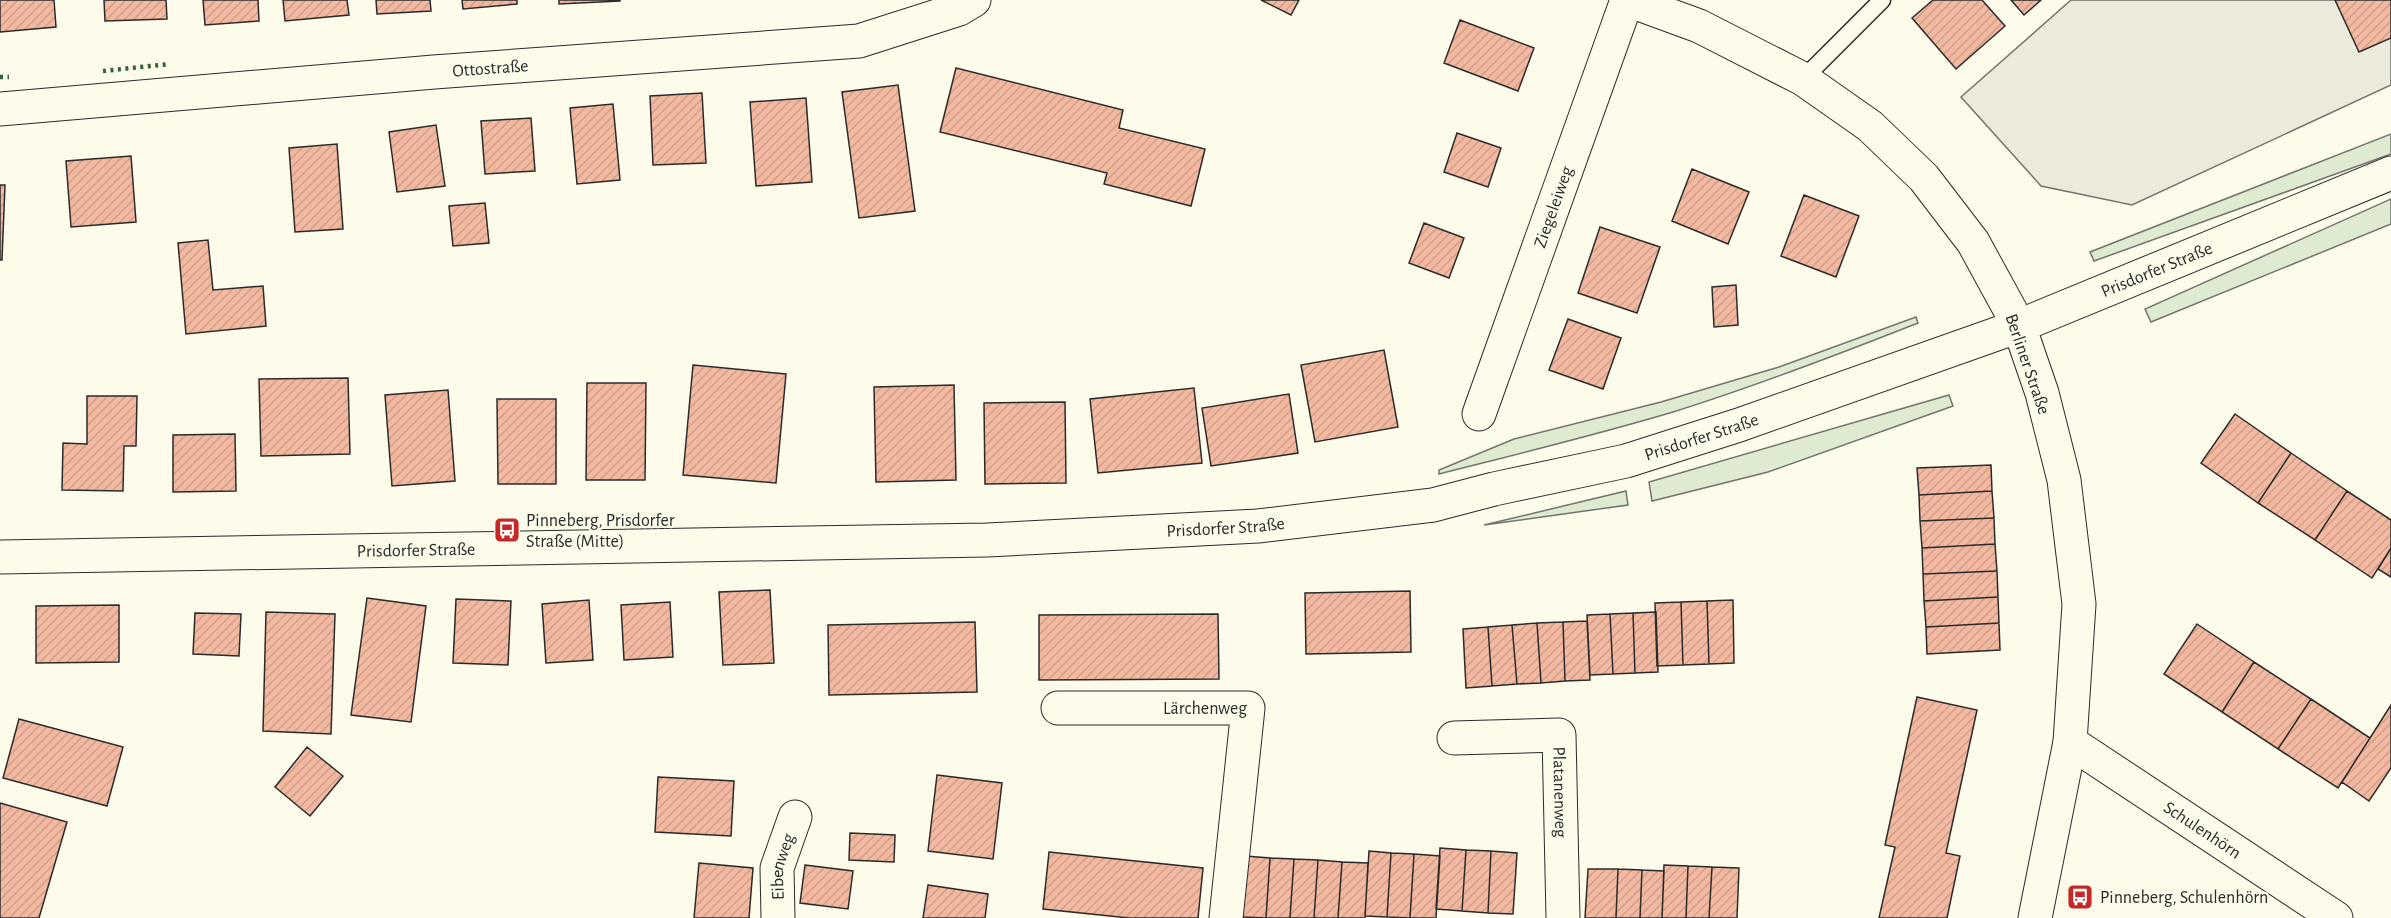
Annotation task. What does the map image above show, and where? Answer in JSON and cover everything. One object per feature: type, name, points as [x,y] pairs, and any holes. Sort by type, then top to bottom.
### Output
[{"type":"street","name":"Ottostraße","points":[[0,109],[434,72],[859,41],[959,9],[974,0]]},
{"type":"street","name":"Berliner Straße","points":[[1627,0],[1699,26],[1803,79],[1870,126],[1924,178],[1973,242],[2019,326],[2042,393],[2064,480],[2079,604],[2070,742],[2036,918]]},
{"type":"street","name":"Ziegeleiweg","points":[[1479,414],[1627,0]]},
{"type":"street","name":"Prisdorfer Straße","points":[[0,557],[975,541],[1258,526],[1433,505],[1494,489],[1626,461],[1751,421],[2019,326],[2391,173]]},
{"type":"street","name":"Lärchenweg","points":[[1058,708],[1248,708],[1226,918]]},
{"type":"street","name":"Platanenweg","points":[[1454,738],[1559,735],[1563,918]]},
{"type":"street","name":"Schulenhörn","points":[[2070,742],[2336,918]]},
{"type":"street","name":"Eibenweg","points":[[778,918],[777,868],[795,817]]},
{"type":"lane","points":[[1803,79],[1882,0]]},
{"type":"green space","points":[[2391,134],[2391,154],[2094,261],[2090,252]]},
{"type":"green space","points":[[2391,199],[2391,224],[2151,322],[2145,309]]},
{"type":"green space","points":[[1916,317],[1918,323],[1796,370],[1704,402],[1615,429],[1439,474],[1439,470],[1514,439],[1661,402],[1779,367]]},
{"type":"green space","points":[[1949,395],[1953,406],[1768,472],[1652,501],[1649,482]]},
{"type":"green space","points":[[1626,491],[1628,505],[1484,525]]},
{"type":"shaded area","points":[[2071,0],[2335,0],[2391,38],[2391,85],[2132,205],[2041,186],[1961,97]]},
{"type":"building","points":[[0,0],[54,0],[56,27],[0,32]]},
{"type":"building","points":[[104,0],[166,0],[167,19],[105,21]]},
{"type":"building","points":[[203,0],[258,0],[259,21],[205,25]]},
{"type":"building","points":[[283,0],[347,0],[349,15],[285,21]]},
{"type":"building","points":[[376,0],[430,0],[431,11],[377,14]]},
{"type":"building","points":[[462,0],[517,0],[517,4],[463,9]]},
{"type":"building","points":[[559,0],[620,0],[620,1],[559,4]]},
{"type":"building","points":[[1261,0],[1299,0],[1291,15]]},
{"type":"building","points":[[1933,0],[1982,0],[2005,26],[1956,69],[1912,18]]},
{"type":"building","points":[[2011,0],[2041,0],[2024,15]]},
{"type":"building","points":[[2335,0],[2391,0],[2391,38],[2359,52]]},
{"type":"building","points":[[1460,20],[1534,48],[1518,91],[1444,63]]},
{"type":"building","points":[[956,68],[1123,110],[1119,128],[1205,149],[1191,206],[1104,184],[1107,173],[940,132]]},
{"type":"building","points":[[898,85],[915,211],[859,218],[842,92]]},
{"type":"building","points":[[702,93],[706,163],[653,165],[650,96]]},
{"type":"building","points":[[806,98],[812,182],[756,186],[750,102]]},
{"type":"building","points":[[613,104],[620,180],[577,184],[570,108]]},
{"type":"building","points":[[531,118],[535,171],[485,174],[481,121]]},
{"type":"building","points":[[436,125],[445,186],[397,192],[389,132]]},
{"type":"building","points":[[1457,133],[1501,148],[1488,187],[1444,172]]},
{"type":"building","points":[[337,144],[343,229],[295,232],[289,148]]},
{"type":"building","points":[[131,156],[136,222],[71,227],[66,161]]},
{"type":"building","points":[[1692,169],[1749,192],[1728,244],[1672,221]]},
{"type":"building","points":[[0,185],[5,185],[2,260],[0,260]]},
{"type":"building","points":[[1804,195],[1859,216],[1836,277],[1781,256]]},
{"type":"building","points":[[485,203],[489,243],[453,246],[449,206]]},
{"type":"building","points":[[1424,223],[1464,238],[1449,278],[1409,263]]},
{"type":"building","points":[[1600,227],[1660,247],[1637,313],[1578,293]]},
{"type":"building","points":[[208,240],[213,290],[263,286],[266,326],[186,334],[178,243]]},
{"type":"building","points":[[1736,285],[1738,325],[1714,327],[1712,287]]},
{"type":"building","points":[[1568,319],[1621,338],[1603,389],[1549,370]]},
{"type":"building","points":[[1384,350],[1398,427],[1315,442],[1301,365]]},
{"type":"building","points":[[693,365],[786,374],[776,483],[683,475]]},
{"type":"building","points":[[348,378],[350,454],[261,456],[259,379]]},
{"type":"building","points":[[587,383],[646,383],[645,480],[586,480]]},
{"type":"building","points":[[954,385],[956,480],[876,482],[874,387]]},
{"type":"building","points":[[1194,388],[1202,463],[1098,473],[1090,399]]},
{"type":"building","points":[[448,390],[455,481],[392,486],[385,395]]},
{"type":"building","points":[[1289,394],[1298,453],[1211,466],[1202,408]]},
{"type":"building","points":[[87,396],[137,396],[136,446],[124,446],[123,491],[62,490],[63,443],[87,444]]},
{"type":"building","points":[[497,399],[556,399],[556,484],[498,484]]},
{"type":"building","points":[[1065,402],[1066,483],[985,484],[984,403]]},
{"type":"building","points":[[2235,414],[2291,453],[2258,503],[2201,463]]},
{"type":"building","points":[[235,434],[236,491],[173,492],[173,435]]},
{"type":"building","points":[[2291,453],[2347,491],[2315,540],[2258,503]]},
{"type":"building","points":[[1991,465],[1992,491],[1919,495],[1917,468]]},
{"type":"building","points":[[1992,491],[1994,518],[1920,521],[1919,495]]},
{"type":"building","points":[[2347,491],[2391,520],[2391,548],[2372,578],[2315,540]]},
{"type":"building","points":[[1994,518],[1995,544],[1922,548],[1920,521]]},
{"type":"building","points":[[1995,544],[1997,571],[1923,574],[1922,548]]},
{"type":"building","points":[[2391,548],[2391,577],[2378,569]]},
{"type":"building","points":[[1997,571],[1998,597],[1924,601],[1923,574]]},
{"type":"building","points":[[770,590],[774,663],[723,665],[719,592]]},
{"type":"building","points":[[1410,591],[1411,652],[1306,654],[1305,593]]},
{"type":"building","points":[[1998,597],[1999,623],[1926,627],[1924,601]]},
{"type":"building","points":[[367,598],[426,606],[411,722],[351,715]]},
{"type":"building","points":[[456,599],[511,601],[508,665],[453,663]]},
{"type":"building","points":[[589,600],[593,660],[546,663],[542,604]]},
{"type":"building","points":[[1733,600],[1734,663],[1709,664],[1707,601]]},
{"type":"building","points":[[1707,601],[1709,664],[1683,665],[1681,602]]},
{"type":"building","points":[[670,602],[673,657],[624,660],[621,605]]},
{"type":"building","points":[[1681,602],[1683,665],[1657,666],[1655,603]]},
{"type":"building","points":[[119,605],[119,662],[36,663],[36,606]]},
{"type":"building","points":[[266,612],[335,614],[331,734],[263,731]]},
{"type":"building","points":[[1656,612],[1658,672],[1635,673],[1633,613]]},
{"type":"building","points":[[195,613],[241,614],[239,656],[193,654]]},
{"type":"building","points":[[1633,613],[1635,673],[1613,674],[1610,614]]},
{"type":"building","points":[[1218,614],[1219,679],[1039,680],[1039,615]]},
{"type":"building","points":[[1610,614],[1613,674],[1590,675],[1587,615]]},
{"type":"building","points":[[1587,621],[1590,680],[1565,681],[1563,622]]},
{"type":"building","points":[[975,622],[977,692],[829,695],[828,625]]},
{"type":"building","points":[[1563,622],[1565,681],[1541,683],[1537,623]]},
{"type":"building","points":[[1537,623],[1541,683],[1517,684],[1512,625]]},
{"type":"building","points":[[1999,623],[2000,650],[1927,654],[1926,627]]},
{"type":"building","points":[[2197,624],[2254,662],[2222,712],[2164,674]]},
{"type":"building","points":[[1512,625],[1517,684],[1492,686],[1488,627]]},
{"type":"building","points":[[1488,627],[1492,686],[1466,688],[1463,629]]},
{"type":"building","points":[[2254,662],[2311,699],[2278,749],[2222,712]]},
{"type":"building","points":[[1917,697],[1977,710],[1946,853],[1960,856],[1947,918],[1879,918],[1895,847],[1885,845]]},
{"type":"building","points":[[2311,699],[2370,738],[2338,788],[2278,749]]},
{"type":"building","points":[[2391,705],[2391,768],[2369,801],[2342,782]]},
{"type":"building","points":[[19,719],[123,747],[107,806],[3,778]]},
{"type":"building","points":[[307,747],[343,776],[310,816],[275,787]]},
{"type":"building","points":[[937,775],[1002,783],[993,859],[928,851]]},
{"type":"building","points":[[658,777],[734,781],[731,836],[655,832]]},
{"type":"building","points":[[0,803],[67,822],[39,918],[0,918]]},
{"type":"building","points":[[850,833],[895,835],[894,862],[849,860]]},
{"type":"building","points":[[1440,848],[1466,850],[1462,911],[1436,909]]},
{"type":"building","points":[[1466,850],[1491,851],[1488,913],[1462,911]]},
{"type":"building","points":[[1369,851],[1391,853],[1387,917],[1365,916]]},
{"type":"building","points":[[1491,851],[1517,853],[1513,914],[1488,913]]},
{"type":"building","points":[[1049,852],[1203,868],[1198,918],[1129,918],[1043,909]]},
{"type":"building","points":[[1391,853],[1414,854],[1410,918],[1387,917]]},
{"type":"building","points":[[1414,854],[1440,856],[1436,918],[1410,918]]},
{"type":"building","points":[[1245,856],[1270,858],[1266,918],[1242,917]]},
{"type":"building","points":[[1270,858],[1294,859],[1290,918],[1266,918]]},
{"type":"building","points":[[1294,859],[1318,860],[1314,918],[1290,918]]},
{"type":"building","points":[[1318,860],[1342,862],[1338,918],[1314,918]]},
{"type":"building","points":[[1342,862],[1368,863],[1365,918],[1338,918]]},
{"type":"building","points":[[699,863],[753,868],[749,918],[694,918]]},
{"type":"building","points":[[805,865],[853,871],[848,909],[800,903]]},
{"type":"building","points":[[1664,865],[1688,866],[1686,918],[1662,918]]},
{"type":"building","points":[[1688,866],[1712,867],[1709,918],[1686,918]]},
{"type":"building","points":[[1712,867],[1739,868],[1737,918],[1709,918]]},
{"type":"building","points":[[1588,869],[1618,869],[1616,918],[1585,918]]},
{"type":"building","points":[[1618,869],[1642,870],[1640,918],[1616,918]]},
{"type":"building","points":[[1642,870],[1664,871],[1662,918],[1640,918]]},
{"type":"building","points":[[928,885],[988,894],[985,918],[923,918]]},
{"type":"hedge","points":[[103,71],[170,64]]},
{"type":"hedge","points":[[0,77],[9,77]]},
{"type":"place","name":"Pinneberg, Prisdorfer Straße (Mitte)","points":[[507,530]]},
{"type":"place","name":"Pinneberg, Schulenhörn","points":[[2080,897]]}]
